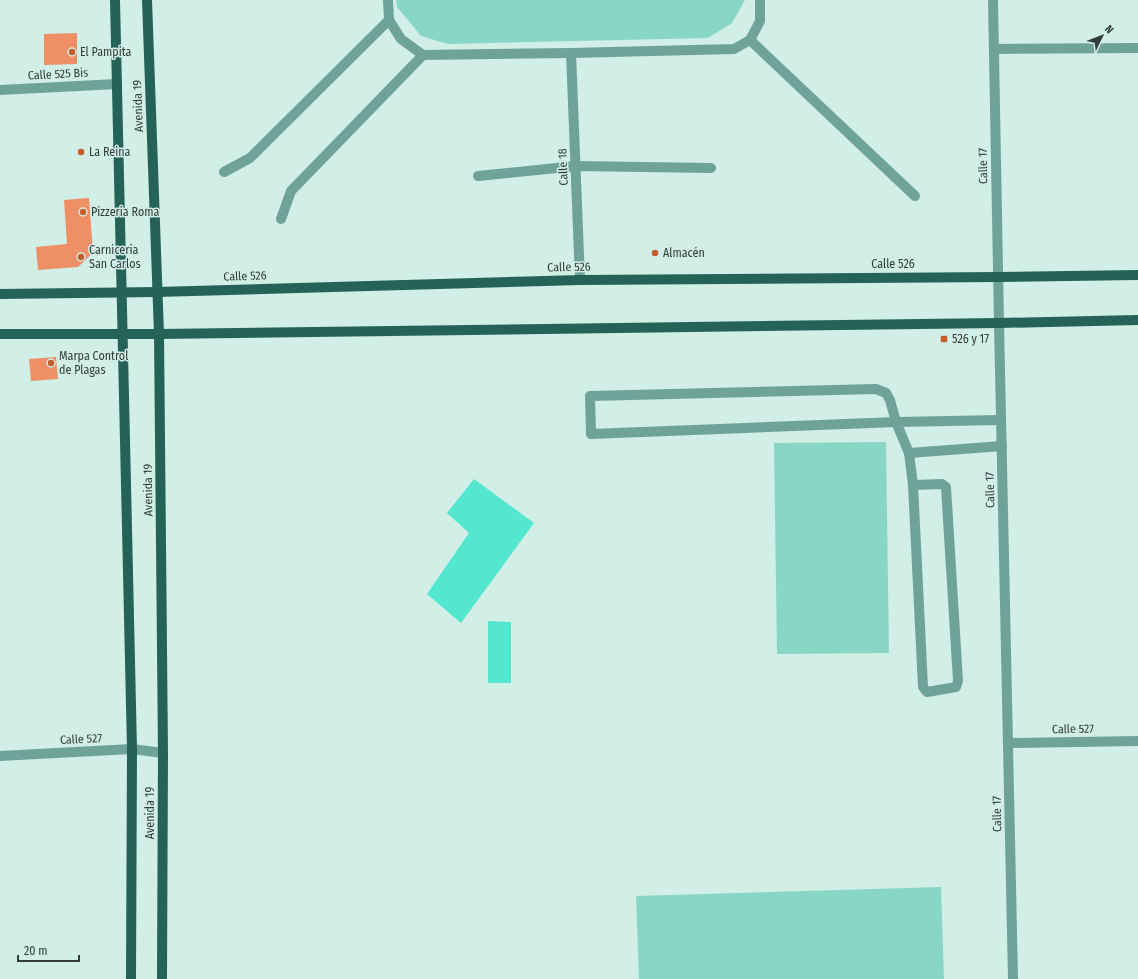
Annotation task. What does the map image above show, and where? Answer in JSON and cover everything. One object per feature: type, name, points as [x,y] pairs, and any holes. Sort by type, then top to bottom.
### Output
[{"type":"main road","name":"Avenida 19","points":[[115,0],[132,749],[131,979]]},
{"type":"main road","name":"Avenida 19","points":[[147,0],[159,334],[163,753],[162,979]]},
{"type":"main road","name":"Calle 526","points":[[0,294],[122,293],[580,280],[1138,275]]},
{"type":"main road","points":[[0,334],[159,334],[1138,320]]},
{"type":"street","points":[[388,0],[388,20],[401,39],[423,55],[734,49],[750,40],[760,21],[760,0]]},
{"type":"street","name":"Calle 17","points":[[993,0],[1014,979]]},
{"type":"street","points":[[224,172],[250,158],[388,20]]},
{"type":"street","points":[[750,40],[915,196]]},
{"type":"street","points":[[994,49],[1138,48]]},
{"type":"street","name":"Calle 18","points":[[571,53],[580,280]]},
{"type":"street","points":[[281,219],[291,191],[423,55]]},
{"type":"street","name":"Calle 525 Bis","points":[[0,90],[117,84]]},
{"type":"street","points":[[478,176],[576,166],[711,168]]},
{"type":"street","points":[[913,485],[942,484],[946,487],[958,681],[956,687],[927,692],[923,687],[913,485],[909,453],[896,422],[890,400],[886,393],[876,389],[590,396],[591,434],[896,422],[1001,420]]},
{"type":"street","points":[[909,453],[1002,446]]},
{"type":"street","name":"Calle 527","points":[[1008,743],[1138,741]]},
{"type":"street","name":"Calle 527","points":[[0,756],[132,749],[163,753]]},
{"type":"shaded area","points":[[396,0],[745,0],[732,23],[708,38],[448,44],[421,36],[397,7]]},
{"type":"shaded area","points":[[886,442],[889,653],[777,654],[774,443]]},
{"type":"shaded area","points":[[474,479],[534,523],[461,623],[427,594],[469,533],[447,513]]},
{"type":"shaded area","points":[[488,621],[511,622],[511,683],[488,683]]},
{"type":"shaded area","points":[[941,887],[944,979],[639,979],[636,896]]},
{"type":"building","points":[[77,33],[77,64],[44,65],[44,34]]},
{"type":"building","points":[[89,198],[93,253],[78,267],[38,270],[36,247],[67,244],[64,200]]},
{"type":"building","points":[[56,357],[58,379],[31,381],[29,359]]},
{"type":"place","name":"El Pampita","points":[[72,52]]},
{"type":"place","name":"La Reina","points":[[81,152]]},
{"type":"place","name":"Pizzeria Roma","points":[[83,212]]},
{"type":"place","name":"Almacén","points":[[655,253]]},
{"type":"place","name":"Carnicería San Carlos","points":[[81,257]]},
{"type":"place","name":"526 y 17","points":[[944,339]]},
{"type":"place","name":"Marpa Control de Plagas","points":[[51,363]]}]
